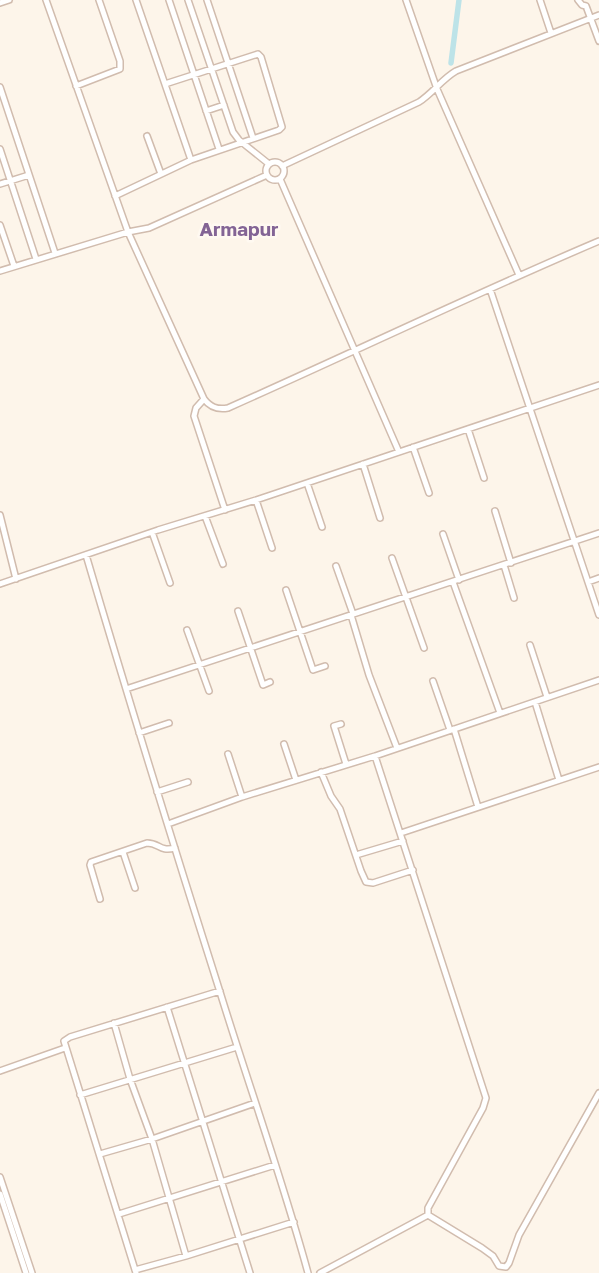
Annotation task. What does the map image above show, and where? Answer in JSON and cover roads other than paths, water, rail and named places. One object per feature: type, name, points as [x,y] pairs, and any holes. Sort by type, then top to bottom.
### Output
[{"type":"street","points":[[0,3],[9,0]]},
{"type":"street","points":[[46,0],[128,232],[204,399],[210,406],[218,409],[228,408],[519,275],[599,241]]},
{"type":"street","points":[[76,86],[120,69],[120,61],[99,0]]},
{"type":"street","points":[[136,0],[191,160]]},
{"type":"street","points":[[169,0],[220,150]]},
{"type":"street","points":[[188,0],[233,132],[241,142],[269,164]]},
{"type":"street","points":[[207,0],[253,138]]},
{"type":"street","points":[[406,0],[437,89],[519,275]]},
{"type":"street","points":[[540,0],[550,33]]},
{"type":"street","points":[[578,0],[582,5],[586,6]]},
{"type":"street","points":[[588,0],[586,6],[599,40]]},
{"type":"street","points":[[282,166],[419,102],[437,89],[449,75],[456,71],[599,15]]},
{"type":"street","points":[[115,196],[191,160],[279,130],[282,127],[261,57],[258,54],[165,84]]},
{"type":"street","points":[[0,87],[1,96],[55,253]]},
{"type":"street","points":[[206,111],[224,105]]},
{"type":"street","points":[[147,136],[161,174]]},
{"type":"street","points":[[0,150],[36,259]]},
{"type":"street","points":[[277,162],[282,166],[283,174],[280,179],[271,179],[267,175],[266,170],[269,164],[277,162]]},
{"type":"street","points":[[0,184],[29,175]]},
{"type":"street","points":[[0,271],[55,253],[128,232],[149,228],[267,175]]},
{"type":"street","points":[[280,179],[399,452]]},
{"type":"street","points":[[0,225],[14,266]]},
{"type":"street","points":[[490,289],[599,615]]},
{"type":"street","points":[[0,584],[599,385]]},
{"type":"street","points":[[204,399],[196,408],[194,416],[224,510]]},
{"type":"street","points":[[468,429],[484,478]]},
{"type":"street","points":[[413,448],[429,493]]},
{"type":"street","points":[[363,464],[380,518]]},
{"type":"street","points":[[307,483],[322,527]]},
{"type":"street","points":[[256,500],[272,548]]},
{"type":"street","points":[[495,511],[511,563]]},
{"type":"street","points":[[0,515],[16,579]]},
{"type":"street","points":[[205,516],[223,564]]},
{"type":"street","points":[[152,532],[170,583]]},
{"type":"street","points":[[126,689],[599,533]]},
{"type":"street","points":[[443,534],[456,581],[500,713]]},
{"type":"street","points":[[86,555],[157,792],[294,1222],[308,1273]]},
{"type":"street","points":[[392,558],[424,648]]},
{"type":"street","points":[[504,565],[514,598]]},
{"type":"street","points":[[336,566],[369,675],[397,748]]},
{"type":"street","points":[[588,582],[599,578]]},
{"type":"street","points":[[286,590],[313,670],[325,666]]},
{"type":"street","points":[[238,611],[264,685],[270,682]]},
{"type":"street","points":[[187,630],[209,691]]},
{"type":"street","points":[[530,645],[547,698]]},
{"type":"street","points":[[168,824],[242,797],[375,756],[599,680]]},
{"type":"street","points":[[433,681],[478,807]]},
{"type":"street","points":[[535,702],[560,780]]},
{"type":"street","points":[[139,733],[170,723]]},
{"type":"street","points":[[342,724],[334,726],[346,764]]},
{"type":"street","points":[[284,744],[296,780]]},
{"type":"street","points":[[228,754],[242,797]]},
{"type":"street","points":[[375,756],[486,1098],[483,1108],[428,1208],[428,1215]]},
{"type":"street","points":[[400,833],[599,767]]},
{"type":"street","points":[[321,772],[331,796],[340,809],[365,880],[370,884],[413,870]]},
{"type":"street","points":[[157,792],[188,782]]},
{"type":"street","points":[[356,855],[403,841]]},
{"type":"street","points":[[100,899],[90,863],[150,842],[163,850],[175,848]]},
{"type":"street","points":[[123,852],[135,888]]},
{"type":"street","points":[[220,991],[66,1038],[64,1041],[119,1214],[135,1271],[294,1222]]},
{"type":"street","points":[[167,1008],[250,1273]]},
{"type":"street","points":[[114,1023],[130,1079],[152,1139],[186,1256]]},
{"type":"street","points":[[80,1095],[237,1047]]},
{"type":"street","points":[[0,1071],[65,1048]]},
{"type":"street","points":[[428,1215],[482,1248],[493,1256],[499,1266],[506,1266],[509,1263],[519,1235],[599,1093]]},
{"type":"street","points":[[100,1154],[152,1139],[255,1103]]},
{"type":"street","points":[[119,1214],[275,1165]]},
{"type":"street","points":[[0,1177],[32,1273]]},
{"type":"street","points":[[0,1194],[26,1273]]},
{"type":"street","points":[[320,1273],[428,1215]]},
{"type":"waterway","points":[[451,63],[459,0]]},
{"type":"district","name":"Armapur","points":[[239,228]]}]
